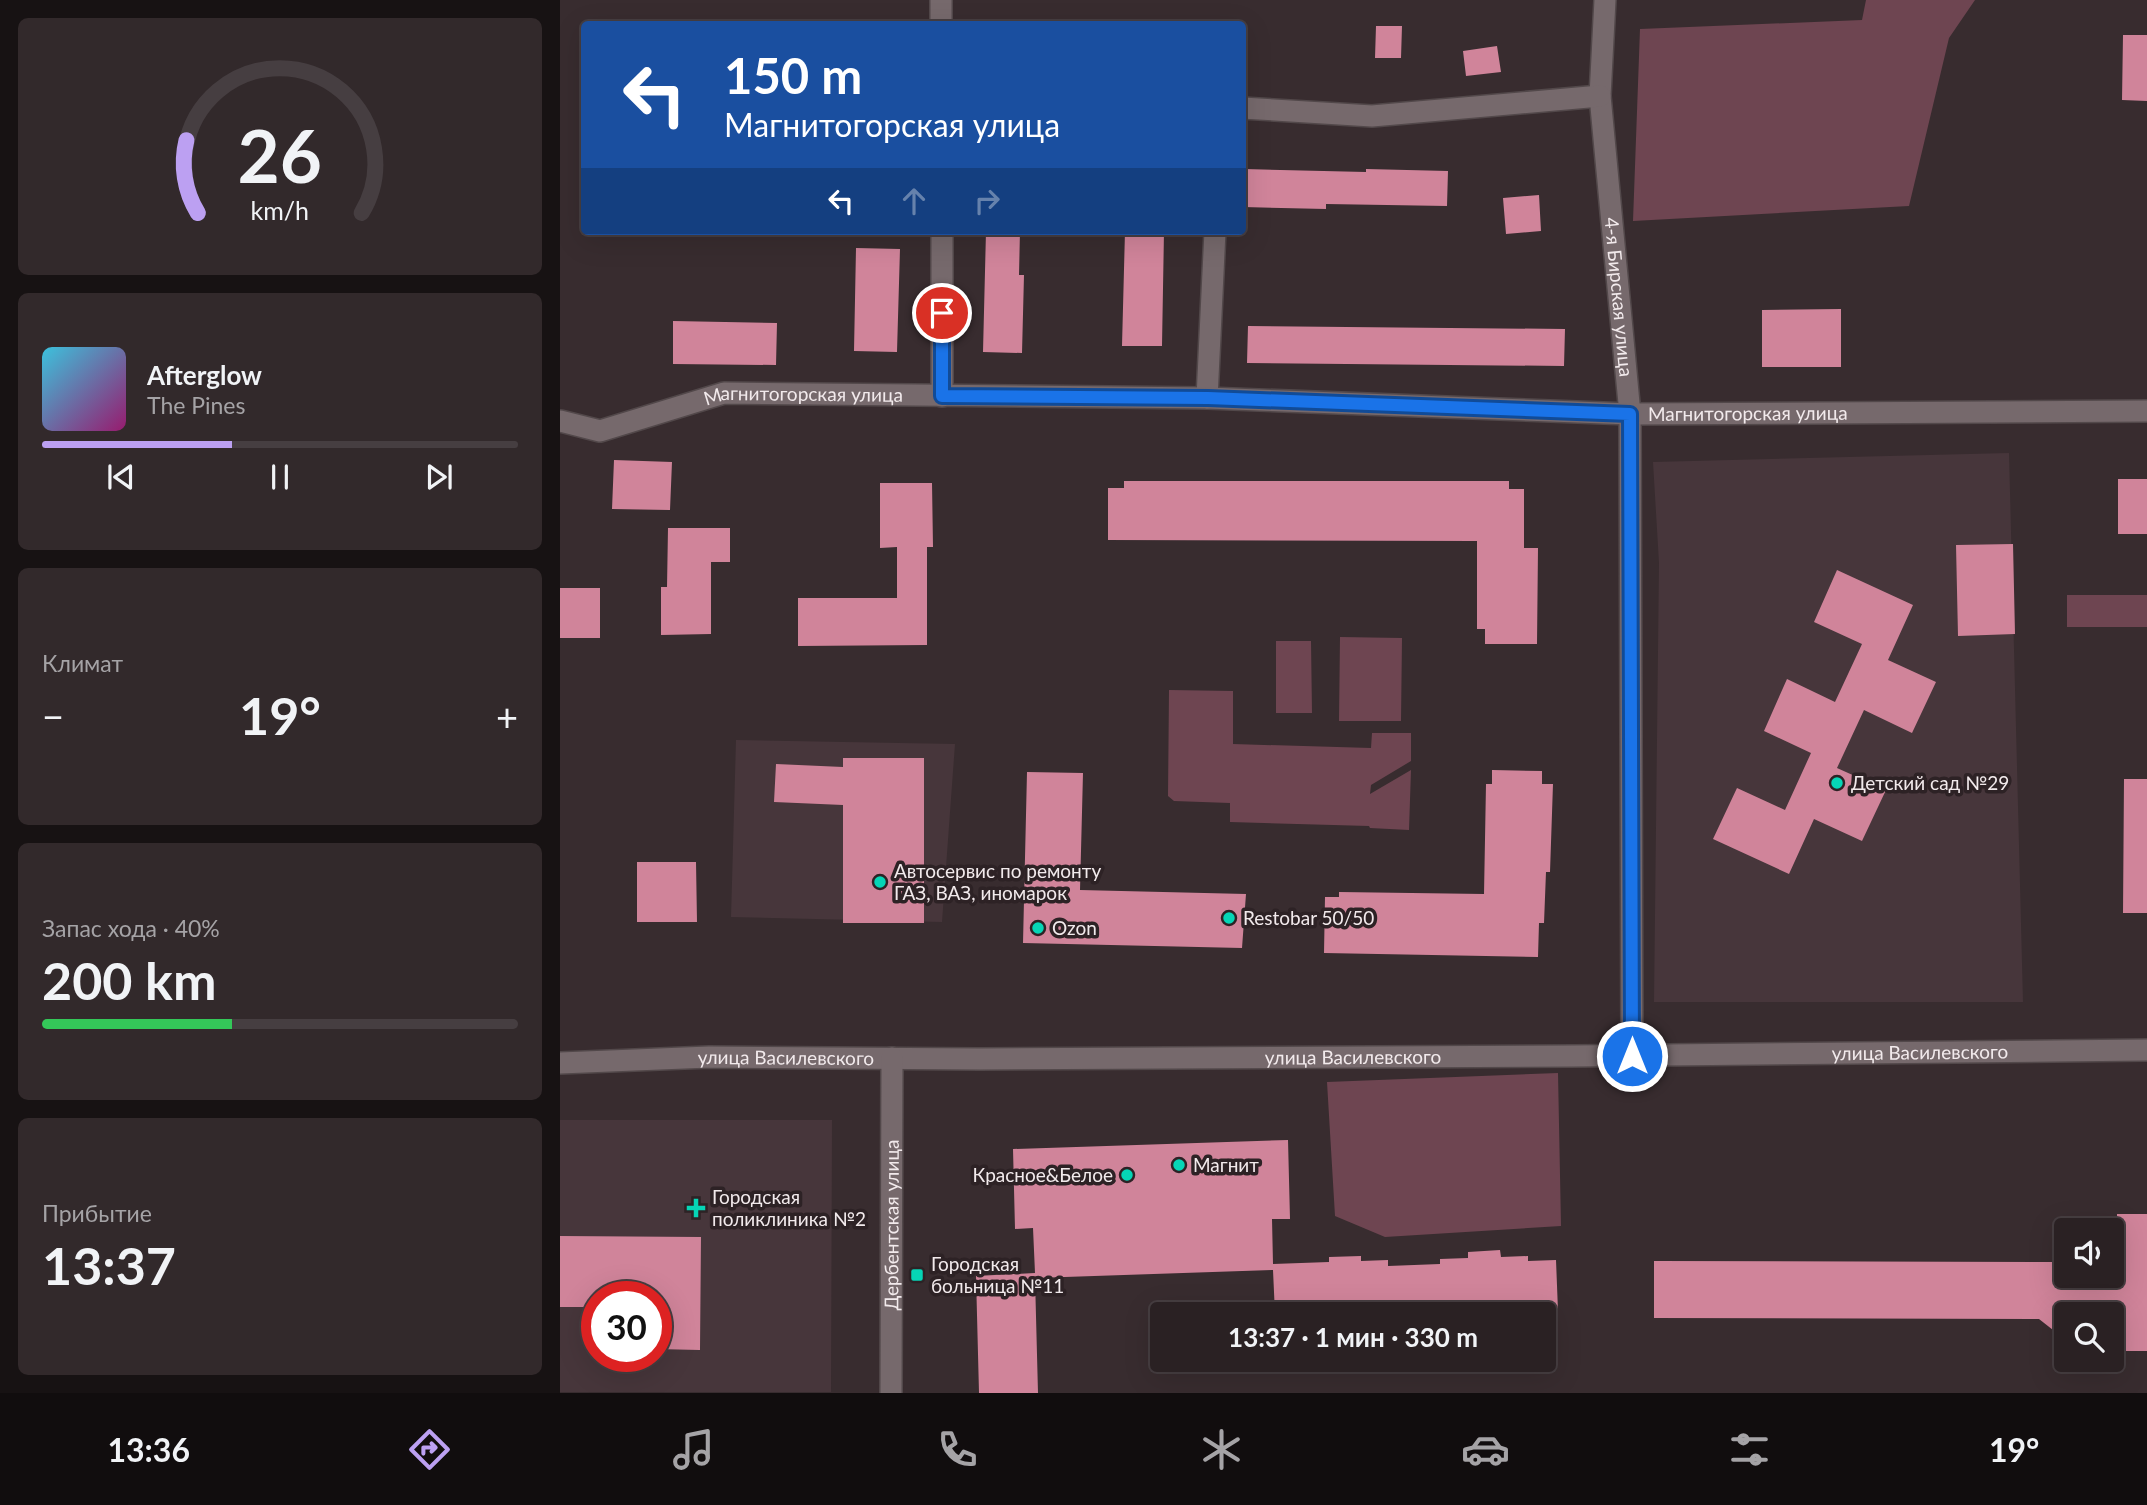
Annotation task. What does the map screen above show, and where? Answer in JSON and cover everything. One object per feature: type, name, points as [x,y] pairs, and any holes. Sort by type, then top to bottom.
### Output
[{"type":"street","points":[[941,0],[941,21]]},
{"type":"street","name":"4-я Бирская улица","points":[[1605,0],[1600,96],[1630,414],[1632,1056]]},
{"type":"street","points":[[1246,108],[1372,116],[1600,96]]},
{"type":"street","points":[[942,235],[942,396]]},
{"type":"street","points":[[1208,398],[1215,235]]},
{"type":"street","name":"Магнитогорская улица","points":[[560,421],[600,431],[724,393],[1208,398],[1630,414],[2147,411]]},
{"type":"street","name":"улица Василевского","points":[[560,1063],[709,1057],[1632,1056],[2147,1050]]},
{"type":"street","name":"Дербентская улица","points":[[891,1393],[892,1058]]},
{"type":"shaded area","points":[[1866,0],[1975,0],[1949,38],[1909,206],[1633,221],[1640,29],[1862,20]]},
{"type":"shaded area","name":"Детский сад №29","points":[[2009,453],[2023,1002],[1654,1002],[1659,563],[1653,462]]},
{"type":"shaded area","points":[[2067,595],[2147,595],[2147,627],[2067,627]]},
{"type":"shaded area","points":[[1340,637],[1402,638],[1401,721],[1339,721]]},
{"type":"shaded area","points":[[1276,641],[1311,641],[1312,713],[1276,713]]},
{"type":"shaded area","points":[[1169,690],[1233,691],[1233,744],[1371,748],[1372,733],[1411,733],[1411,761],[1371,785],[1370,794],[1411,770],[1409,830],[1369,826],[1230,822],[1230,803],[1174,801],[1168,796]]},
{"type":"shaded area","points":[[736,740],[955,744],[942,922],[731,917]]},
{"type":"shaded area","points":[[1558,1073],[1561,1226],[1385,1237],[1335,1216],[1327,1082]]},
{"type":"shaded area","name":"Городская поликлиника №2","points":[[560,1120],[832,1120],[831,1392],[560,1392]]},
{"type":"building","points":[[1376,26],[1402,26],[1401,58],[1375,58]]},
{"type":"building","points":[[2123,35],[2147,35],[2147,101],[2122,100]]},
{"type":"building","points":[[1497,46],[1501,72],[1466,76],[1463,51]]},
{"type":"building","points":[[1246,169],[1448,171],[1447,206],[1326,204],[1326,209],[1246,207]]},
{"type":"building","points":[[1539,195],[1541,231],[1506,234],[1503,198]]},
{"type":"building","points":[[986,235],[1020,235],[1019,275],[1024,275],[1022,353],[983,352]]},
{"type":"building","points":[[1125,235],[1164,235],[1162,346],[1122,346]]},
{"type":"building","points":[[856,248],[900,249],[897,352],[854,351]]},
{"type":"building","points":[[1841,309],[1841,367],[1762,367],[1762,310]]},
{"type":"building","points":[[673,321],[777,323],[776,365],[673,364]]},
{"type":"building","points":[[1248,326],[1565,329],[1564,366],[1247,363]]},
{"type":"building","points":[[614,460],[672,462],[670,510],[612,509]]},
{"type":"building","points":[[2118,479],[2147,479],[2147,534],[2118,534]]},
{"type":"building","points":[[1124,481],[1509,481],[1509,489],[1524,489],[1524,548],[1538,548],[1537,644],[1485,644],[1485,629],[1477,629],[1477,541],[1108,540],[1108,488],[1124,488]]},
{"type":"building","points":[[880,483],[932,483],[933,547],[927,547],[927,645],[798,646],[798,598],[897,598],[897,547],[880,548]]},
{"type":"building","points":[[668,528],[730,528],[730,562],[711,562],[711,634],[661,635],[661,587],[667,587]]},
{"type":"building","points":[[2013,544],[2015,634],[1958,636],[1956,545]]},
{"type":"building","points":[[1837,570],[1913,605],[1888,660],[1936,682],[1912,733],[1864,710],[1837,768],[1886,790],[1862,841],[1814,819],[1789,874],[1713,839],[1737,788],[1785,810],[1811,753],[1764,731],[1787,679],[1835,702],[1862,644],[1814,622]]},
{"type":"building","points":[[560,588],[600,588],[600,638],[560,638]]},
{"type":"building","points":[[843,758],[924,758],[924,923],[843,923],[843,805],[774,802],[776,764],[843,767]]},
{"type":"building","points":[[1492,770],[1542,771],[1542,784],[1553,784],[1550,872],[1546,872],[1544,923],[1539,923],[1538,957],[1324,953],[1325,897],[1339,897],[1339,892],[1484,894],[1486,784],[1492,784]]},
{"type":"building","points":[[1027,772],[1083,773],[1080,890],[1246,894],[1242,948],[1023,943]]},
{"type":"building","points":[[2124,779],[2147,779],[2147,913],[2123,913]]},
{"type":"building","points":[[637,862],[696,862],[697,922],[637,922]]},
{"type":"building","points":[[1288,1140],[1290,1219],[1272,1219],[1273,1264],[1329,1262],[1329,1257],[1361,1256],[1361,1261],[1388,1260],[1388,1266],[1440,1264],[1440,1259],[1468,1258],[1468,1252],[1500,1250],[1501,1257],[1528,1256],[1528,1261],[1556,1260],[1558,1311],[1556,1302],[1274,1302],[1273,1270],[1035,1278],[1038,1393],[979,1393],[976,1276],[1035,1273],[1033,1228],[1015,1229],[1013,1149]]},
{"type":"building","points":[[2117,1214],[2147,1214],[2147,1351],[2124,1351],[2124,1302],[2054,1302],[2054,1331],[2039,1319],[1654,1318],[1654,1261],[2054,1262],[2054,1288],[2124,1288],[2124,1218],[2117,1218]]},
{"type":"building","points":[[560,1236],[701,1237],[700,1350],[672,1349],[672,1281],[581,1281],[581,1307],[560,1307]]},
{"type":"place","name":"Детский сад №29","points":[[1837,783]]},
{"type":"place","name":"Автосервис по ремонту ГАЗ, ВАЗ, иномарок","points":[[880,882]]},
{"type":"place","name":"Restobar 50/50","points":[[1229,918]]},
{"type":"place","name":"Ozon","points":[[1038,928]]},
{"type":"place","name":"Магнит","points":[[1179,1165]]},
{"type":"place","name":"Красное&Белое","points":[[1127,1175]]},
{"type":"place","name":"Городская поликлиника №2","points":[[696,1208]]},
{"type":"place","name":"Городская больница №11","points":[[917,1275]]},
{"type":"route","points":[[942,313],[942,396],[1208,398],[1630,414],[1632,1056]]}]
